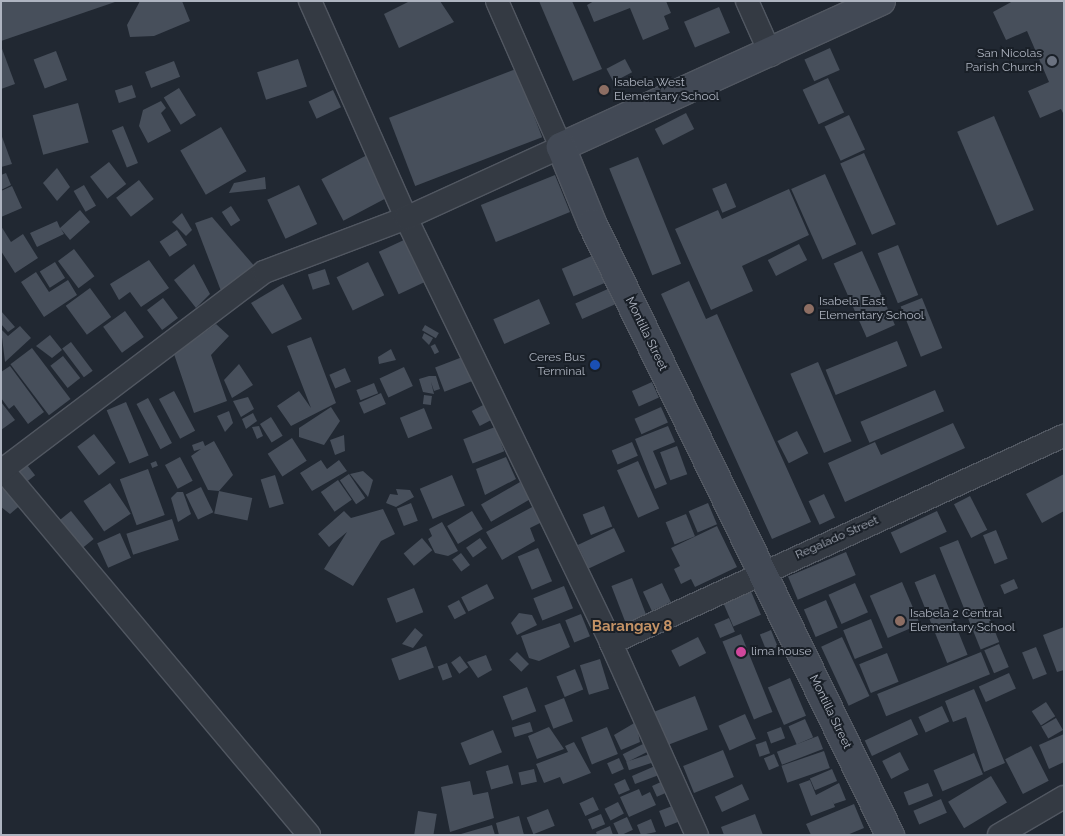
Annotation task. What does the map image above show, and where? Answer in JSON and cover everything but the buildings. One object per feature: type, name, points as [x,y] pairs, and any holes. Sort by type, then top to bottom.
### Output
[{"type":"main road","points":[[561,147],[771,55],[881,1]]},
{"type":"main road","name":"Montilla Street","points":[[561,147],[592,223],[890,835]]},
{"type":"street","points":[[310,1],[406,218],[611,643],[697,835]]},
{"type":"street","points":[[309,835],[2,471],[264,272],[406,218],[561,147],[497,1]]},
{"type":"street","points":[[747,1],[771,55]]},
{"type":"street","name":"Regalado Street","points":[[611,643],[762,572],[1064,436]]},
{"type":"street","points":[[999,835],[1064,798]]},
{"type":"place","name":"San Nicolas Parish Church","points":[[1052,61]]},
{"type":"place","name":"Isabela West Elementary School","points":[[604,90]]},
{"type":"place","name":"Isabela East Elementary School","points":[[809,309]]},
{"type":"place","name":"Ceres Bus Terminal","points":[[595,365]]},
{"type":"place","name":"Isabela 2 Central Elementary School","points":[[900,621]]},
{"type":"place","name":"lima house","points":[[741,652]]},
{"type":"district","name":"Barangay 8","points":[[632,627]]}]
